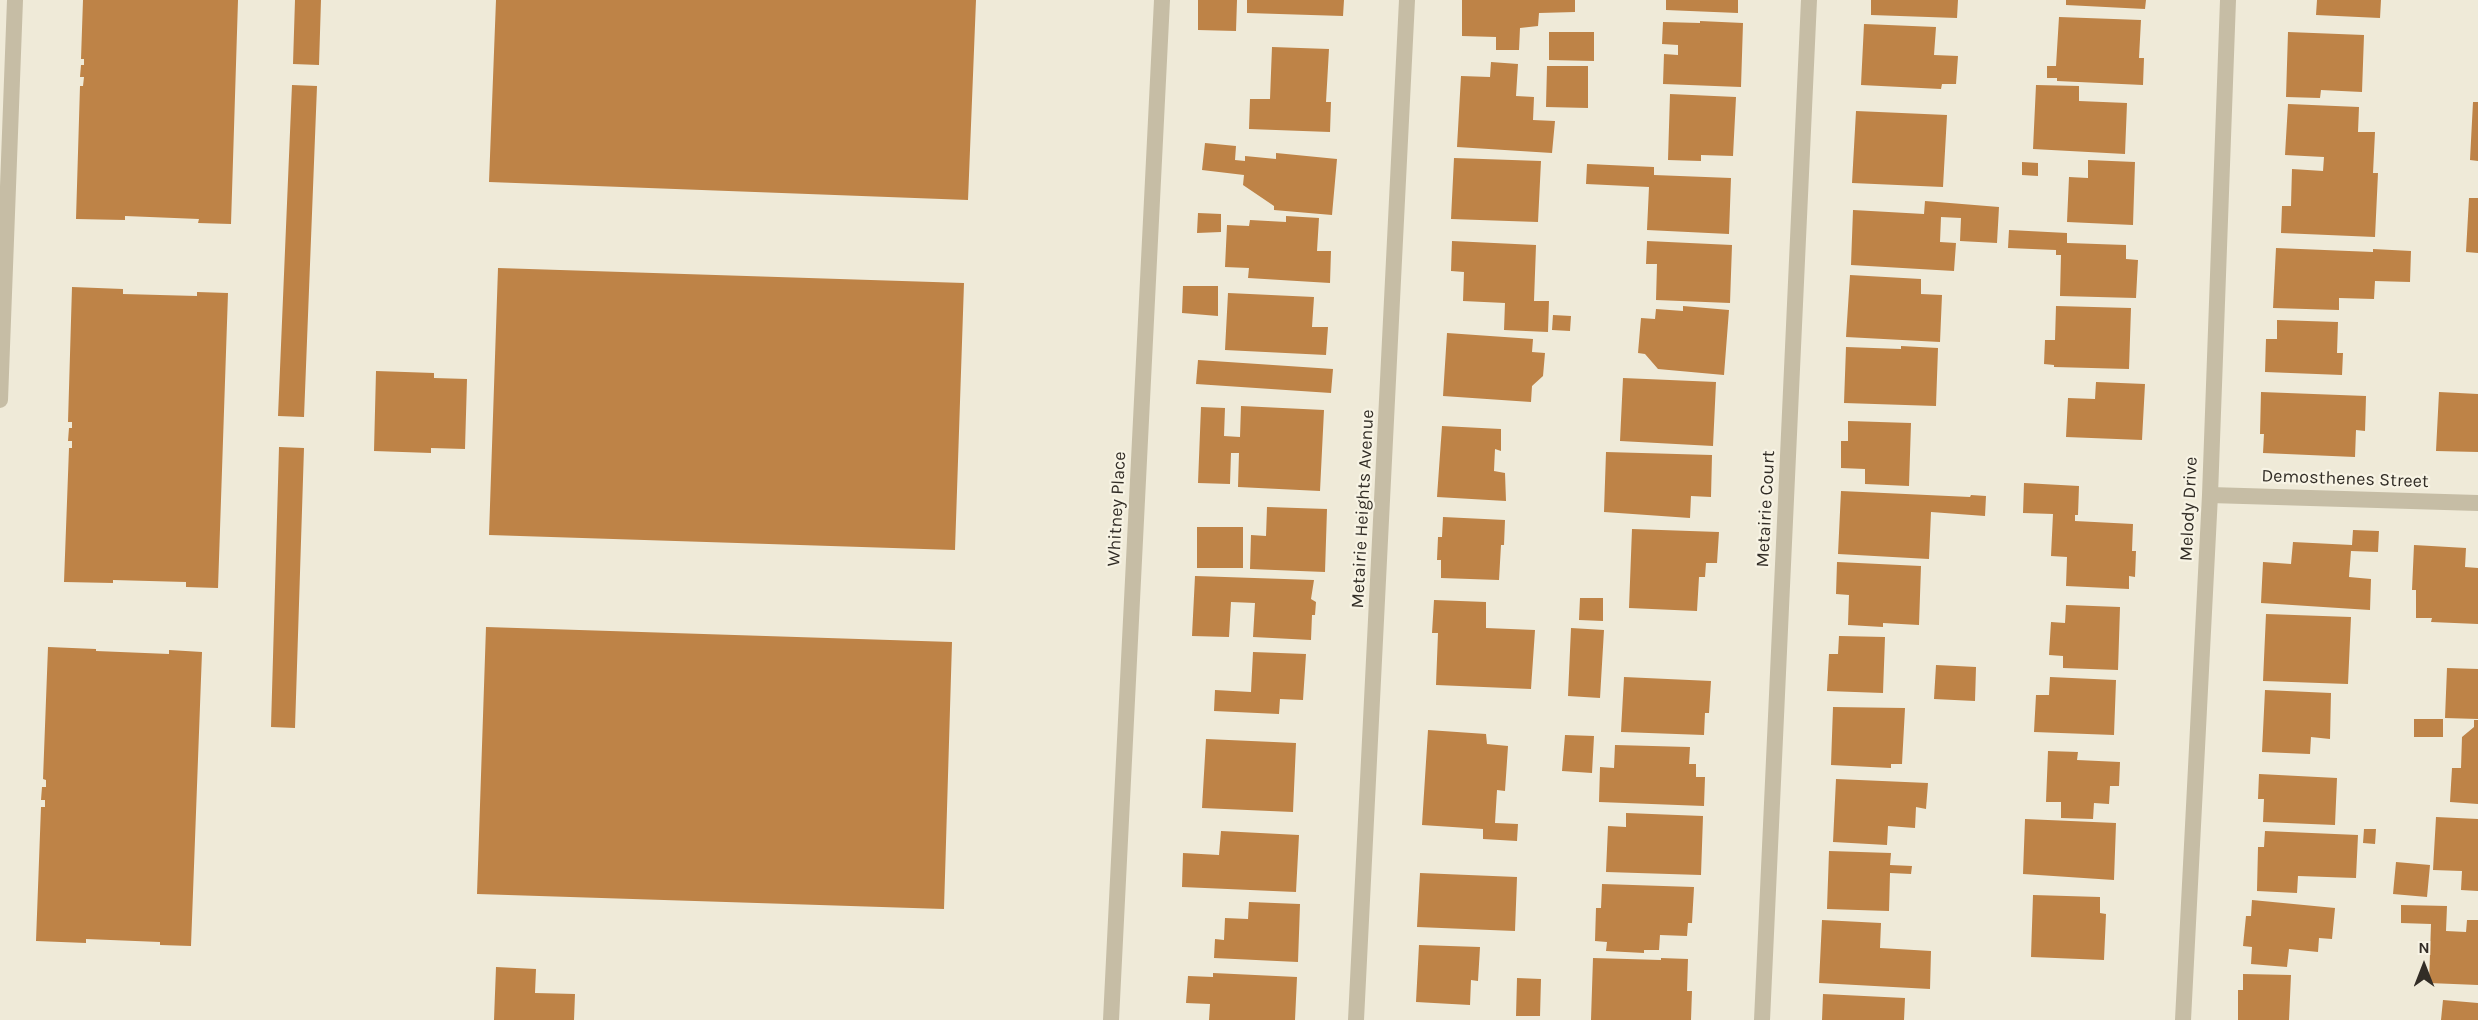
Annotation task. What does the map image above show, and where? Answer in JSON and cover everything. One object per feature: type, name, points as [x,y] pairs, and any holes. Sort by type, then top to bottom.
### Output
[{"type":"street","points":[[0,400],[15,0]]},
{"type":"street","name":"Whitney Place","points":[[1111,1020],[1162,0]]},
{"type":"street","name":"Metairie Heights Avenue","points":[[1356,1020],[1407,0]]},
{"type":"street","name":"Metairie Court","points":[[1762,1020],[1809,0]]},
{"type":"street","name":"Melody Drive","points":[[2183,1020],[2210,495],[2228,0]]},
{"type":"street","name":"Demosthenes Street","points":[[2210,495],[2478,503]]},
{"type":"building","points":[[83,0],[238,0],[231,224],[198,223],[199,219],[125,216],[125,220],[76,219],[80,86],[83,86],[84,77],[80,77],[81,65],[84,65],[84,59],[81,59]]},
{"type":"building","points":[[295,0],[321,0],[319,65],[293,64]]},
{"type":"building","points":[[496,0],[976,0],[968,200],[489,182]]},
{"type":"building","points":[[1198,0],[1237,0],[1236,31],[1198,30]]},
{"type":"building","points":[[1247,0],[1344,0],[1343,16],[1247,13]]},
{"type":"building","points":[[1462,0],[1575,0],[1575,12],[1539,13],[1538,26],[1520,28],[1519,50],[1496,50],[1496,37],[1462,36]]},
{"type":"building","points":[[1666,0],[1738,0],[1738,13],[1666,10]]},
{"type":"building","points":[[1871,0],[1958,0],[1957,18],[1871,15]]},
{"type":"building","points":[[2066,0],[2146,0],[2145,9],[2066,5]]},
{"type":"building","points":[[2317,0],[2381,0],[2380,18],[2316,15]]},
{"type":"building","points":[[2059,17],[2141,20],[2139,58],[2144,58],[2143,85],[2057,81],[2057,78],[2047,78],[2047,66],[2056,66]]},
{"type":"building","points":[[1700,21],[1743,23],[1741,87],[1663,84],[1664,54],[1678,55],[1678,45],[1662,44],[1663,22],[1700,23]]},
{"type":"building","points":[[1864,24],[1936,27],[1934,55],[1958,56],[1956,84],[1942,84],[1941,89],[1861,85]]},
{"type":"building","points":[[1549,32],[1594,32],[1594,61],[1549,60]]},
{"type":"building","points":[[2288,32],[2364,35],[2362,92],[2321,90],[2320,98],[2286,97]]},
{"type":"building","points":[[1272,47],[1329,49],[1326,102],[1331,102],[1330,132],[1249,129],[1250,99],[1270,99]]},
{"type":"building","points":[[1491,62],[1518,64],[1516,96],[1534,97],[1533,120],[1555,121],[1552,153],[1457,147],[1461,76],[1490,77]]},
{"type":"building","points":[[1547,66],[1588,66],[1588,108],[1546,107]]},
{"type":"building","points":[[292,85],[317,86],[304,417],[278,416]]},
{"type":"building","points":[[2036,85],[2079,86],[2079,101],[2127,103],[2125,154],[2033,149]]},
{"type":"building","points":[[1670,94],[1736,97],[1733,156],[1701,155],[1701,161],[1668,160]]},
{"type":"building","points":[[2473,102],[2478,102],[2478,161],[2470,160]]},
{"type":"building","points":[[2288,104],[2359,107],[2358,132],[2375,132],[2373,173],[2378,173],[2375,237],[2281,233],[2282,206],[2291,206],[2292,169],[2323,171],[2324,157],[2285,155]]},
{"type":"building","points":[[1856,111],[1947,115],[1943,187],[1852,183]]},
{"type":"building","points":[[1205,143],[1236,146],[1235,160],[1245,161],[1245,156],[1276,159],[1276,153],[1337,159],[1332,215],[1274,210],[1274,206],[1243,185],[1244,175],[1202,170]]},
{"type":"building","points":[[1454,158],[1541,161],[1538,222],[1451,219]]},
{"type":"building","points":[[2088,160],[2135,162],[2133,225],[2067,222],[2069,177],[2088,178]]},
{"type":"building","points":[[2022,162],[2038,163],[2038,176],[2022,175]]},
{"type":"building","points":[[1587,164],[1654,167],[1654,175],[1731,178],[1729,234],[1647,230],[1649,187],[1586,184]]},
{"type":"building","points":[[2469,198],[2478,198],[2478,253],[2466,252]]},
{"type":"building","points":[[1925,201],[1999,207],[1997,243],[1960,241],[1961,218],[1941,217],[1940,242],[1956,243],[1954,271],[1851,265],[1853,210],[1924,214]]},
{"type":"building","points":[[1198,213],[1221,214],[1221,232],[1197,233]]},
{"type":"building","points":[[1286,216],[1319,218],[1317,251],[1331,251],[1330,283],[1248,278],[1249,268],[1225,267],[1227,225],[1249,226],[1250,220],[1286,222]]},
{"type":"building","points":[[2009,230],[2067,233],[2067,243],[2126,245],[2126,259],[2138,260],[2136,298],[2060,296],[2061,255],[2056,255],[2056,250],[2008,248]]},
{"type":"building","points":[[1452,241],[1536,245],[1534,301],[1549,301],[1548,332],[1504,330],[1505,303],[1463,301],[1464,272],[1451,271]]},
{"type":"building","points":[[1647,241],[1732,245],[1730,303],[1656,300],[1657,264],[1646,264]]},
{"type":"building","points":[[2276,248],[2373,252],[2373,249],[2411,251],[2410,282],[2375,281],[2374,299],[2339,298],[2339,310],[2273,308]]},
{"type":"building","points":[[498,268],[964,283],[955,550],[489,535]]},
{"type":"building","points":[[1850,275],[1921,279],[1921,294],[1942,295],[1940,342],[1846,337]]},
{"type":"building","points":[[1183,286],[1218,286],[1218,316],[1182,313]]},
{"type":"building","points":[[72,287],[123,289],[123,294],[197,296],[197,292],[228,293],[218,588],[186,587],[186,582],[113,580],[113,583],[64,582],[69,448],[72,448],[72,441],[68,441],[72,422],[68,422]]},
{"type":"building","points":[[1228,293],[1314,297],[1312,327],[1328,327],[1326,355],[1225,350]]},
{"type":"building","points":[[1683,306],[1729,310],[1724,375],[1658,369],[1645,354],[1638,353],[1641,318],[1655,319],[1656,309],[1683,311]]},
{"type":"building","points":[[2056,306],[2131,308],[2129,369],[2054,367],[2054,365],[2044,364],[2045,340],[2055,340]]},
{"type":"building","points":[[1553,315],[1571,316],[1570,331],[1552,330]]},
{"type":"building","points":[[2277,320],[2338,322],[2337,353],[2343,353],[2342,375],[2265,372],[2266,339],[2277,339]]},
{"type":"building","points":[[1447,333],[1533,339],[1532,352],[1545,353],[1543,376],[1532,386],[1531,402],[1443,396]]},
{"type":"building","points":[[1901,346],[1938,348],[1936,406],[1844,403],[1846,347],[1901,349]]},
{"type":"building","points":[[1198,360],[1333,369],[1331,393],[1196,384]]},
{"type":"building","points":[[376,371],[434,373],[434,378],[467,379],[465,449],[431,448],[431,453],[374,451]]},
{"type":"building","points":[[1623,378],[1716,382],[1713,446],[1620,441]]},
{"type":"building","points":[[2096,382],[2145,384],[2142,440],[2066,437],[2068,398],[2095,399]]},
{"type":"building","points":[[2261,392],[2366,396],[2365,431],[2356,430],[2355,457],[2263,453],[2264,434],[2260,434]]},
{"type":"building","points":[[2439,392],[2478,394],[2478,452],[2436,451]]},
{"type":"building","points":[[1241,406],[1324,410],[1320,491],[1238,487],[1239,453],[1231,453],[1230,484],[1198,483],[1201,407],[1225,408],[1224,436],[1240,437]]},
{"type":"building","points":[[1848,421],[1911,423],[1909,486],[1865,484],[1865,469],[1841,468],[1841,441],[1848,441]]},
{"type":"building","points":[[1442,426],[1501,429],[1501,451],[1495,449],[1494,471],[1505,473],[1506,501],[1437,497]]},
{"type":"building","points":[[279,447],[304,448],[295,728],[271,727]]},
{"type":"building","points":[[1606,452],[1712,455],[1711,497],[1691,496],[1690,518],[1604,512]]},
{"type":"building","points":[[2024,483],[2079,486],[2078,515],[2075,515],[2075,521],[2133,524],[2132,551],[2136,551],[2135,577],[2129,576],[2129,589],[2066,586],[2067,557],[2051,556],[2053,514],[2023,513]]},
{"type":"building","points":[[1841,491],[1986,496],[1985,516],[1931,512],[1929,559],[1838,554]]},
{"type":"building","points":[[1267,507],[1327,509],[1325,572],[1250,569],[1251,535],[1266,536]]},
{"type":"building","points":[[1443,517],[1505,520],[1499,580],[1441,578],[1441,560],[1437,560],[1438,537],[1442,537]]},
{"type":"building","points":[[1197,527],[1243,527],[1243,568],[1197,568]]},
{"type":"building","points":[[1632,529],[1719,532],[1717,563],[1706,563],[1705,577],[1699,577],[1697,611],[1629,608]]},
{"type":"building","points":[[2353,530],[2379,531],[2378,552],[2351,551],[2349,577],[2371,579],[2370,610],[2261,603],[2263,562],[2291,564],[2293,542],[2352,545]]},
{"type":"building","points":[[2414,545],[2466,548],[2465,567],[2478,568],[2478,624],[2431,622],[2432,618],[2416,618],[2416,590],[2412,590]]},
{"type":"building","points":[[1837,562],[1921,566],[1919,625],[1883,623],[1883,627],[1848,625],[1849,595],[1836,594]]},
{"type":"building","points":[[1195,576],[1314,580],[1311,599],[1316,602],[1315,615],[1312,615],[1311,640],[1253,637],[1255,603],[1231,602],[1229,637],[1192,636]]},
{"type":"building","points":[[1580,598],[1603,598],[1603,621],[1579,620]]},
{"type":"building","points":[[1434,600],[1486,602],[1486,628],[1535,630],[1531,689],[1436,685],[1438,633],[1432,633]]},
{"type":"building","points":[[2066,605],[2120,607],[2118,670],[2063,668],[2063,656],[2049,655],[2051,622],[2065,623]]},
{"type":"building","points":[[2266,614],[2351,617],[2348,684],[2263,681]]},
{"type":"building","points":[[486,627],[952,642],[944,909],[477,894]]},
{"type":"building","points":[[1571,628],[1604,630],[1600,698],[1568,696]]},
{"type":"building","points":[[1839,636],[1885,637],[1883,693],[1827,691],[1829,654],[1838,654]]},
{"type":"building","points":[[48,647],[169,654],[169,650],[202,652],[191,946],[160,945],[160,942],[86,939],[86,943],[36,941],[41,807],[45,807],[45,800],[41,800],[42,787],[46,787],[46,780],[43,779]]},
{"type":"building","points":[[1253,652],[1306,654],[1303,700],[1280,699],[1279,714],[1214,711],[1215,690],[1251,692]]},
{"type":"building","points":[[1936,665],[1976,667],[1975,701],[1934,699]]},
{"type":"building","points":[[2447,668],[2478,669],[2478,719],[2445,718]]},
{"type":"building","points":[[1624,677],[1711,681],[1709,713],[1705,713],[1704,735],[1621,732]]},
{"type":"building","points":[[2050,677],[2116,680],[2114,735],[2034,732],[2036,695],[2049,695]]},
{"type":"building","points":[[2265,690],[2331,693],[2330,739],[2311,737],[2310,754],[2262,752]]},
{"type":"building","points":[[1833,707],[1905,708],[1902,764],[1891,764],[1891,768],[1831,765]]},
{"type":"building","points":[[2414,719],[2443,719],[2443,737],[2414,737]]},
{"type":"building","points":[[2474,720],[2478,720],[2478,804],[2450,802],[2452,768],[2461,768],[2462,737],[2474,727]]},
{"type":"building","points":[[1428,730],[1486,734],[1487,744],[1508,746],[1505,791],[1497,790],[1495,823],[1518,824],[1517,841],[1483,839],[1483,829],[1422,825]]},
{"type":"building","points":[[1565,735],[1594,736],[1592,773],[1562,771]]},
{"type":"building","points":[[1206,739],[1296,743],[1293,812],[1202,808]]},
{"type":"building","points":[[1615,745],[1690,747],[1689,764],[1696,764],[1696,777],[1705,777],[1704,806],[1599,802],[1600,767],[1614,768]]},
{"type":"building","points":[[2048,751],[2078,752],[2077,760],[2120,762],[2119,786],[2110,786],[2109,804],[2094,803],[2093,819],[2061,818],[2061,802],[2046,802]]},
{"type":"building","points":[[2259,774],[2337,778],[2335,825],[2263,822],[2264,799],[2258,799]]},
{"type":"building","points":[[1836,779],[1928,783],[1926,809],[1916,807],[1915,828],[1888,826],[1887,845],[1833,842]]},
{"type":"building","points":[[1626,813],[1703,816],[1701,875],[1606,872],[1608,826],[1626,827]]},
{"type":"building","points":[[2436,817],[2478,819],[2478,891],[2461,890],[2462,871],[2433,870]]},
{"type":"building","points":[[2025,819],[2116,823],[2114,880],[2023,874]]},
{"type":"building","points":[[2364,829],[2376,829],[2375,844],[2363,843]]},
{"type":"building","points":[[1221,831],[1299,835],[1296,892],[1182,887],[1183,853],[1219,855]]},
{"type":"building","points":[[2265,831],[2358,835],[2356,878],[2298,876],[2297,893],[2257,891],[2258,847],[2264,847]]},
{"type":"building","points":[[1829,851],[1891,853],[1890,865],[1912,866],[1911,874],[1890,873],[1889,911],[1827,909]]},
{"type":"building","points":[[2396,862],[2430,865],[2427,897],[2393,894]]},
{"type":"building","points":[[1420,873],[1517,877],[1515,931],[1417,927]]},
{"type":"building","points":[[1602,884],[1694,887],[1692,923],[1688,923],[1687,936],[1660,935],[1659,950],[1644,950],[1644,953],[1606,951],[1607,942],[1595,941],[1596,908],[1601,908]]},
{"type":"building","points":[[2033,895],[2100,897],[2100,913],[2106,914],[2104,960],[2031,957]]},
{"type":"building","points":[[2252,900],[2335,908],[2332,939],[2319,938],[2318,952],[2289,949],[2287,967],[2251,964],[2252,947],[2243,946],[2246,916],[2251,916]]},
{"type":"building","points":[[1249,902],[1300,904],[1298,962],[1214,958],[1215,939],[1224,940],[1225,918],[1248,919]]},
{"type":"building","points":[[2401,905],[2447,906],[2446,931],[2466,932],[2467,920],[2478,920],[2478,985],[2429,983],[2431,924],[2401,923]]},
{"type":"building","points":[[1822,920],[1881,923],[1880,948],[1931,951],[1930,989],[1819,983]]},
{"type":"building","points":[[1419,945],[1480,947],[1478,981],[1471,980],[1470,1005],[1416,1002]]},
{"type":"building","points":[[1593,958],[1688,959],[1687,991],[1692,991],[1691,1020],[1591,1020]]},
{"type":"building","points":[[496,967],[536,969],[535,993],[575,994],[574,1020],[494,1020]]},
{"type":"building","points":[[1213,973],[1297,977],[1295,1020],[1209,1020],[1210,1004],[1186,1003],[1188,976],[1213,977]]},
{"type":"building","points":[[2243,974],[2291,975],[2289,1020],[2238,1020],[2238,990],[2243,990]]},
{"type":"building","points":[[1517,978],[1541,979],[1540,1016],[1516,1016]]},
{"type":"building","points":[[1823,994],[1905,998],[1904,1020],[1822,1020]]},
{"type":"building","points":[[2443,1000],[2478,1003],[2478,1020],[2441,1020]]}]
